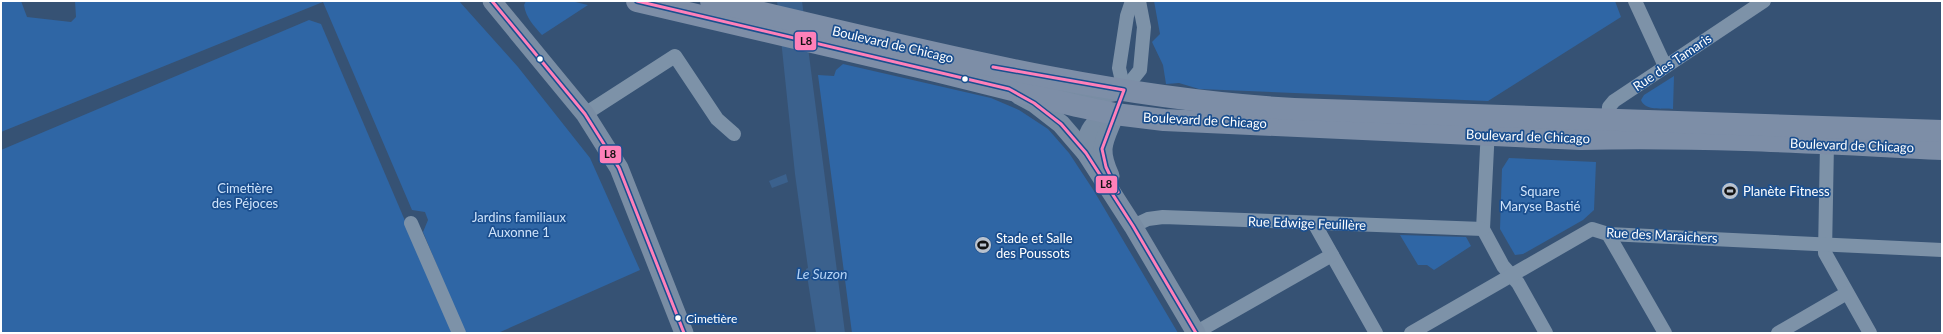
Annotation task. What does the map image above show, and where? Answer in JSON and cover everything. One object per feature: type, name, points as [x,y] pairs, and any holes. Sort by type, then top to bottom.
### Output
[{"type":"main road","name":"Boulevard de Chicago","points":[[637,1],[766,15]]},
{"type":"main road","name":"Boulevard de Chicago","points":[[711,1],[766,15],[816,34],[1009,89],[1115,114],[1173,121],[1404,130],[1489,125]]},
{"type":"main road","name":"Boulevard de Chicago","points":[[816,34],[990,67],[1170,97],[1270,107],[1489,125],[1581,139],[1607,129],[1942,131]]},
{"type":"main road","points":[[1115,114],[1124,90]]},
{"type":"main road","name":"Boulevard de Chicago","points":[[1607,129],[1942,149]]},
{"type":"street","points":[[492,1],[585,114],[619,168],[684,333]]},
{"type":"street","points":[[510,1],[509,12],[511,24]]},
{"type":"street","points":[[1124,90],[1119,68],[1132,1]]},
{"type":"street","points":[[1009,89],[1064,92],[1091,96],[1124,90],[1140,70],[1144,27],[1139,1]]},
{"type":"street","points":[[1635,1],[1665,66]]},
{"type":"street","name":"Rue des Tamaris","points":[[1607,129],[1610,104],[1764,1]]},
{"type":"street","points":[[585,114],[675,56],[717,119],[734,134]]},
{"type":"street","points":[[1009,89],[1034,103],[1061,124],[1086,153],[1133,226],[1196,333],[1332,255]]},
{"type":"street","points":[[1086,153],[1086,141],[1092,125],[1098,120],[1115,114],[1153,108],[1194,111],[1270,107]]},
{"type":"street","points":[[1115,114],[1103,145],[1102,154],[1106,167],[1133,226]]},
{"type":"street","points":[[1489,125],[1484,229],[1503,266],[1518,283],[1546,333]]},
{"type":"street","points":[[1827,143],[1825,253],[1870,333]]},
{"type":"street","name":"Rue Edwige Feuillère","points":[[1133,226],[1148,219],[1163,217],[1484,229]]},
{"type":"street","points":[[411,223],[459,333]]},
{"type":"street","points":[[1314,223],[1376,333]]},
{"type":"street","name":"Rue des Maraichers","points":[[1411,333],[1592,229],[1608,234],[1824,243],[1942,250]]},
{"type":"street","points":[[1608,234],[1665,333]]},
{"type":"street","points":[[1778,333],[1847,293]]},
{"type":"green space","name":"Jardins familiaux Auxonne 1","points":[[1,1],[21,1],[27,17],[71,22],[76,17],[75,1],[459,1],[518,67],[590,158],[640,270],[498,333],[465,333],[423,232],[428,220],[425,212],[412,210],[323,2],[1,132]]},
{"type":"green space","points":[[526,1],[571,1],[588,5],[542,35],[531,22],[527,14],[524,5]]},
{"type":"green space","points":[[1154,1],[1615,1],[1621,17],[1488,101],[1199,89],[1179,83],[1166,84],[1163,65],[1152,42],[1160,34]]},
{"type":"green space","name":"Cimetière des Péjoces","points":[[309,20],[321,24],[453,333],[1,333],[1,150]]},
{"type":"green space","name":"Stade et Salle des Poussots","points":[[843,64],[991,98],[1019,110],[1048,129],[1069,153],[1094,191],[1178,333],[852,333],[818,75],[834,76],[836,70]]},
{"type":"green space","points":[[1674,76],[1673,109],[1654,108],[1643,104],[1641,100],[1644,95]]},
{"type":"green space","name":"Square Maryse Bastié","points":[[1509,158],[1596,162],[1594,210],[1583,220],[1523,254],[1515,255],[1500,229],[1502,169]]},
{"type":"green space","points":[[1400,235],[1466,237],[1471,246],[1434,270],[1427,265],[1418,265]]},
{"type":"water","name":"Le Suzon","points":[[777,1],[802,1],[845,333],[816,333],[806,269],[808,268],[795,174]]},
{"type":"water","points":[[786,174],[788,182],[772,188],[769,181]]},
{"type":"transit line","name":"L8","points":[[492,1],[585,114],[619,168],[684,333]]},
{"type":"transit line","name":"L8","points":[[637,1],[1009,89],[1034,103],[1061,124],[1086,153],[1133,226],[1196,333]]},
{"type":"transit line","name":"L8","points":[[993,67],[1124,90],[1102,149],[1106,167],[1118,192]]},
{"type":"place","name":"Planète Fitness","points":[[1730,191]]},
{"type":"place","name":"Stade et Salle des Poussots","points":[[983,245]]},
{"type":"place","name":"Cimetière","points":[[678,318]]}]
